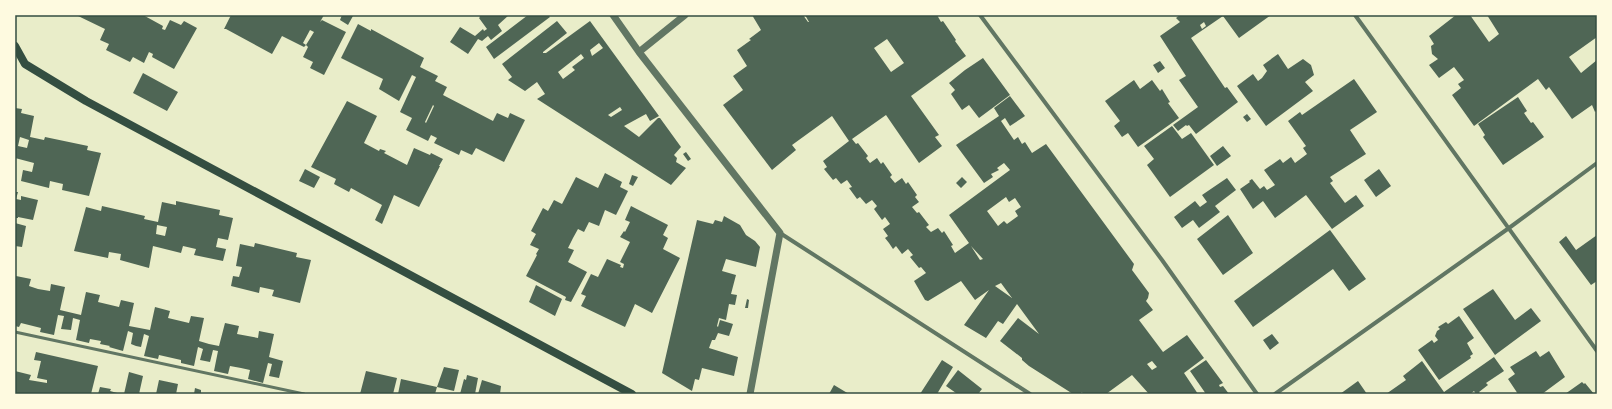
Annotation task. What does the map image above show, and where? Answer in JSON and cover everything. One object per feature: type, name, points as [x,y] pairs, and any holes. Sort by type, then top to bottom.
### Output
[{"type":"main road","points":[[15,46],[25,64]]},
{"type":"main road","points":[[15,62],[25,64],[86,102],[632,394]]},
{"type":"street","points":[[613,15],[639,52],[780,233],[1030,394]]},
{"type":"street","points":[[639,52],[685,15]]},
{"type":"street","points":[[980,15],[1157,253],[1257,394]]},
{"type":"street","points":[[1355,15],[1597,351]]},
{"type":"street","points":[[1275,394],[1509,228],[1597,162]]},
{"type":"street","points":[[750,394],[780,233]]},
{"type":"lane","points":[[15,332],[304,394]]},
{"type":"building","points":[[76,15],[143,15],[163,26],[162,29],[165,30],[170,20],[181,25],[184,21],[197,28],[174,69],[152,57],[153,54],[149,52],[144,63],[133,57],[130,62],[106,50],[109,44],[100,40],[105,29]]},
{"type":"building","points":[[231,15],[324,15],[320,22],[322,20],[346,32],[324,75],[310,68],[313,62],[303,57],[308,47],[306,45],[304,47],[282,36],[272,54],[224,29]],"holes":[[[310,30],[314,32],[306,45],[303,43]]]},
{"type":"building","points":[[342,15],[353,16],[348,25],[340,20]]},
{"type":"building","points":[[479,15],[509,15],[498,25],[502,31],[491,40],[488,36],[482,41],[478,39],[468,54],[450,42],[460,27],[475,36],[483,29],[484,31],[487,29],[479,18]]},
{"type":"building","points":[[528,15],[548,15],[550,17],[494,59],[486,47]]},
{"type":"building","points":[[752,15],[803,15],[809,22],[805,15],[937,15],[941,22],[943,21],[966,56],[911,96],[939,135],[935,137],[942,146],[919,163],[886,115],[852,139],[856,144],[858,143],[868,156],[866,158],[870,163],[877,158],[881,164],[883,162],[892,175],[890,177],[895,183],[902,178],[906,184],[908,182],[917,195],[915,197],[919,202],[912,207],[917,213],[919,212],[929,225],[926,227],[931,232],[938,228],[942,233],[944,231],[953,245],[951,246],[955,253],[969,243],[949,215],[1010,170],[1004,163],[997,168],[999,170],[991,174],[993,177],[984,183],[956,145],[999,116],[994,108],[1010,96],[1025,116],[1010,126],[1005,118],[1001,121],[1014,140],[1018,137],[1022,144],[1025,142],[1032,153],[1046,144],[1134,264],[1132,270],[1149,293],[1146,301],[1153,310],[1139,320],[1163,352],[1187,335],[1204,358],[1184,373],[1198,394],[1149,394],[1132,375],[1106,394],[1083,394],[1082,392],[1080,394],[1073,394],[1029,366],[1022,360],[1022,358],[1000,341],[1018,318],[1039,334],[1017,304],[1003,324],[998,321],[986,338],[964,325],[989,290],[975,300],[961,281],[928,301],[925,300],[914,281],[926,273],[921,267],[919,268],[910,257],[913,255],[908,249],[902,254],[896,246],[893,249],[885,238],[888,236],[883,229],[890,224],[885,217],[882,220],[874,209],[877,206],[872,200],[866,204],[860,197],[857,199],[849,188],[852,187],[847,180],[841,184],[836,178],[833,180],[824,169],[827,167],[823,161],[849,141],[832,116],[792,145],[796,150],[772,170],[723,105],[743,90],[733,76],[747,66],[737,50],[751,40],[749,39],[761,30]],"holes":[[[887,39],[904,63],[891,72],[874,48]],[[1006,197],[1009,202],[1015,198],[1021,207],[1015,211],[1018,216],[1007,224],[1004,221],[998,226],[987,211]],[[971,246],[983,259],[980,260]],[[1001,283],[1012,298],[995,286]],[[1152,361],[1157,367],[1152,370],[1147,364]]]},
{"type":"building","points":[[1180,15],[1223,16],[1191,38],[1225,88],[1227,87],[1238,102],[1196,134],[1189,125],[1186,125],[1178,131],[1173,125],[1198,107],[1179,80],[1186,76],[1160,36],[1180,22],[1176,18]],"holes":[[[1204,22],[1206,26],[1202,29],[1200,25]]]},
{"type":"building","points":[[1271,15],[1239,38],[1223,16]]},
{"type":"building","points":[[1456,15],[1470,15],[1489,42],[1499,34],[1487,15],[1597,15],[1597,37],[1569,57],[1581,73],[1597,60],[1597,110],[1595,112],[1592,105],[1572,119],[1549,87],[1546,90],[1538,79],[1474,126],[1452,95],[1461,88],[1458,84],[1464,80],[1454,67],[1439,78],[1429,65],[1438,59],[1432,54],[1431,46],[1434,44],[1429,36]]},
{"type":"building","points":[[557,21],[567,33],[543,53],[546,53],[590,21],[659,116],[650,121],[646,114],[624,126],[639,137],[658,118],[660,118],[681,147],[674,155],[677,158],[676,162],[686,168],[671,185],[537,99],[545,94],[537,82],[525,91],[508,80],[512,77],[502,64]],"holes":[[[599,43],[603,48],[592,56],[590,50]],[[581,54],[584,58],[572,67],[575,70],[563,79],[558,72]],[[620,107],[622,110],[611,117],[608,115]]]},
{"type":"building","points":[[358,24],[371,31],[371,29],[424,58],[420,67],[438,76],[435,81],[447,87],[443,95],[493,121],[497,113],[508,118],[510,113],[525,120],[504,162],[476,148],[472,155],[461,150],[459,155],[434,143],[437,138],[431,135],[428,141],[406,130],[412,118],[400,112],[416,77],[412,75],[399,101],[379,89],[383,79],[341,58]],"holes":[[[433,105],[434,106],[426,123],[425,122]]]},
{"type":"building","points":[[1278,54],[1288,69],[1303,59],[1311,65],[1314,75],[1305,82],[1313,91],[1266,126],[1237,86],[1253,74],[1258,81],[1262,78],[1267,71],[1263,65]]},
{"type":"building","points":[[983,58],[1010,95],[979,118],[969,105],[962,110],[951,94],[955,90],[949,83]]},
{"type":"building","points":[[1160,61],[1165,68],[1158,73],[1153,65]]},
{"type":"building","points":[[143,73],[178,92],[167,111],[133,93]]},
{"type":"building","points":[[1354,79],[1377,112],[1350,130],[1366,154],[1330,177],[1333,181],[1330,183],[1345,203],[1356,195],[1364,206],[1332,229],[1306,195],[1275,218],[1263,201],[1253,209],[1240,189],[1252,179],[1260,189],[1264,186],[1267,190],[1275,185],[1264,170],[1280,159],[1283,163],[1291,157],[1295,163],[1307,154],[1303,148],[1306,146],[1288,121],[1300,112],[1302,115]]},
{"type":"building","points":[[1134,80],[1140,89],[1152,80],[1160,91],[1162,89],[1170,102],[1168,103],[1179,118],[1138,147],[1128,133],[1122,137],[1114,126],[1120,121],[1105,101]]},
{"type":"building","points":[[1518,97],[1527,111],[1524,113],[1544,137],[1503,165],[1483,137],[1485,135],[1478,124]]},
{"type":"building","points":[[347,101],[377,116],[364,143],[379,151],[380,149],[386,151],[384,153],[407,165],[414,148],[430,155],[431,153],[443,159],[419,207],[394,195],[382,224],[375,220],[382,205],[351,188],[349,192],[334,184],[336,179],[311,167]]},
{"type":"building","points":[[15,108],[22,109],[21,113],[34,116],[30,137],[44,140],[45,137],[88,146],[87,150],[101,153],[89,196],[62,190],[63,184],[50,181],[49,188],[21,181],[23,170],[32,172],[34,163],[15,158]],"holes":[[[20,137],[29,140],[27,148],[18,146]]]},
{"type":"building","points":[[1247,114],[1251,119],[1247,122],[1243,117]]},
{"type":"building","points":[[1172,126],[1182,139],[1191,133],[1214,165],[1170,197],[1147,165],[1154,159],[1144,146]]},
{"type":"building","points":[[1223,146],[1231,156],[1217,166],[1210,156]]},
{"type":"building","points":[[686,152],[691,159],[688,161],[683,154]]},
{"type":"building","points":[[305,169],[320,177],[314,188],[299,181]]},
{"type":"building","points":[[1379,169],[1391,186],[1376,197],[1364,180]]},
{"type":"building","points":[[605,173],[622,182],[620,187],[628,191],[616,215],[605,210],[599,226],[589,222],[584,232],[578,229],[573,238],[568,248],[574,250],[568,262],[587,272],[571,302],[565,300],[566,297],[526,276],[539,249],[530,245],[536,234],[531,231],[543,208],[548,211],[554,200],[562,204],[576,177],[598,188]]},
{"type":"building","points":[[632,175],[638,177],[633,186],[629,184]]},
{"type":"building","points":[[962,177],[967,182],[961,188],[956,183]]},
{"type":"building","points":[[1227,178],[1236,190],[1215,206],[1220,212],[1199,228],[1193,220],[1182,228],[1174,217],[1195,201],[1200,207],[1207,202],[1202,195]]},
{"type":"building","points":[[15,192],[18,192],[16,199],[21,200],[21,196],[38,200],[33,220],[18,217],[15,218]]},
{"type":"building","points":[[176,201],[220,210],[219,215],[233,218],[228,240],[218,238],[216,247],[226,249],[223,261],[194,255],[196,249],[183,246],[181,253],[153,246],[149,268],[120,260],[121,254],[109,252],[108,258],[74,251],[86,207],[101,211],[102,206],[145,216],[144,219],[158,222],[162,202],[176,205]],"holes":[[[157,225],[167,227],[165,236],[156,234]]]},
{"type":"building","points":[[631,206],[668,225],[663,235],[668,238],[663,249],[680,258],[652,313],[635,304],[625,327],[581,306],[586,296],[581,294],[591,274],[598,277],[607,259],[621,265],[620,267],[623,268],[624,264],[620,262],[630,242],[620,237],[624,231],[625,232],[630,222],[625,220]]},
{"type":"building","points":[[1228,215],[1253,253],[1223,275],[1197,239]]},
{"type":"building","points":[[724,216],[740,225],[746,235],[755,241],[760,247],[756,267],[726,259],[722,271],[736,275],[731,294],[737,295],[735,305],[729,304],[726,320],[719,318],[717,326],[718,327],[720,320],[733,324],[729,336],[718,333],[715,340],[712,340],[709,348],[738,357],[734,376],[702,368],[699,380],[695,379],[692,391],[662,373],[697,220],[713,224],[715,220],[722,222]]},
{"type":"building","points":[[15,223],[26,226],[22,247],[15,246]]},
{"type":"building","points":[[1330,230],[1366,279],[1349,291],[1333,269],[1253,327],[1234,301]]},
{"type":"building","points":[[1597,235],[1597,281],[1591,285],[1559,242],[1566,236],[1576,250]]},
{"type":"building","points":[[255,243],[297,253],[296,257],[311,260],[300,303],[272,296],[274,290],[260,287],[259,293],[231,286],[233,276],[239,277],[242,267],[236,266],[240,244],[254,247]]},
{"type":"building","points":[[16,276],[31,279],[29,286],[38,289],[50,291],[51,284],[65,287],[60,310],[81,315],[86,292],[100,295],[98,302],[119,307],[121,300],[134,303],[129,326],[150,330],[155,307],[170,311],[168,318],[189,323],[191,316],[204,318],[199,341],[209,344],[219,346],[225,323],[239,326],[237,334],[258,338],[259,331],[274,334],[269,357],[283,361],[279,378],[269,376],[272,364],[268,363],[263,383],[248,379],[250,370],[230,366],[228,374],[214,371],[218,351],[213,350],[210,362],[200,360],[203,349],[198,347],[194,366],[181,363],[181,360],[159,355],[158,359],[144,356],[149,336],[144,334],[141,347],[136,346],[131,344],[133,333],[128,331],[123,351],[100,344],[101,341],[90,339],[89,343],[76,340],[80,320],[73,318],[71,330],[61,329],[64,316],[58,315],[54,335],[40,332],[41,328],[21,323],[19,327],[15,326]]},
{"type":"building","points":[[536,285],[562,299],[555,316],[529,302]]},
{"type":"building","points":[[1493,289],[1515,320],[1531,308],[1541,321],[1495,355],[1463,309]]},
{"type":"building","points":[[747,299],[749,300],[748,308],[745,308]]},
{"type":"building","points":[[1459,316],[1474,338],[1467,343],[1473,354],[1470,356],[1471,358],[1439,380],[1418,350],[1432,340],[1434,343],[1438,340],[1435,336],[1437,331],[1440,329],[1438,327],[1446,322],[1448,324]]},
{"type":"building","points":[[1272,334],[1279,343],[1270,350],[1263,340]]},
{"type":"building","points":[[1536,351],[1540,357],[1549,351],[1565,377],[1542,394],[1518,394],[1508,379],[1515,374],[1510,367]]},
{"type":"building","points":[[36,352],[98,366],[91,394],[15,394],[15,371],[31,375],[29,380],[47,383],[47,380],[37,378],[41,361],[34,360]]},
{"type":"building","points":[[1494,357],[1504,371],[1486,383],[1488,385],[1479,392],[1480,394],[1476,394],[1474,391],[1470,394],[1386,394],[1406,380],[1403,376],[1422,361],[1444,392]]},
{"type":"building","points":[[942,360],[953,367],[937,394],[920,394]]},
{"type":"building","points":[[1206,360],[1223,383],[1219,385],[1220,387],[1223,386],[1229,394],[1206,394],[1190,371]]},
{"type":"building","points":[[444,367],[459,370],[454,391],[437,387]]},
{"type":"building","points":[[958,370],[982,389],[978,394],[955,394],[956,393],[946,386]]},
{"type":"building","points":[[366,371],[397,378],[393,394],[360,394]]},
{"type":"building","points":[[129,372],[143,376],[139,394],[124,394]]},
{"type":"building","points":[[467,375],[478,378],[475,394],[460,394],[464,379],[466,380]]},
{"type":"building","points":[[401,379],[437,387],[435,394],[398,394]]},
{"type":"building","points":[[159,380],[178,384],[176,394],[156,394]]},
{"type":"building","points":[[482,380],[501,386],[500,394],[478,394]]},
{"type":"building","points":[[1358,381],[1367,394],[1340,394]]},
{"type":"building","points":[[1582,382],[1584,384],[1585,383],[1594,394],[1565,394]]},
{"type":"building","points":[[834,385],[849,394],[829,394]]},
{"type":"building","points":[[100,387],[111,389],[110,391],[121,394],[98,394]]},
{"type":"building","points":[[195,388],[201,390],[201,394],[194,394]]}]
